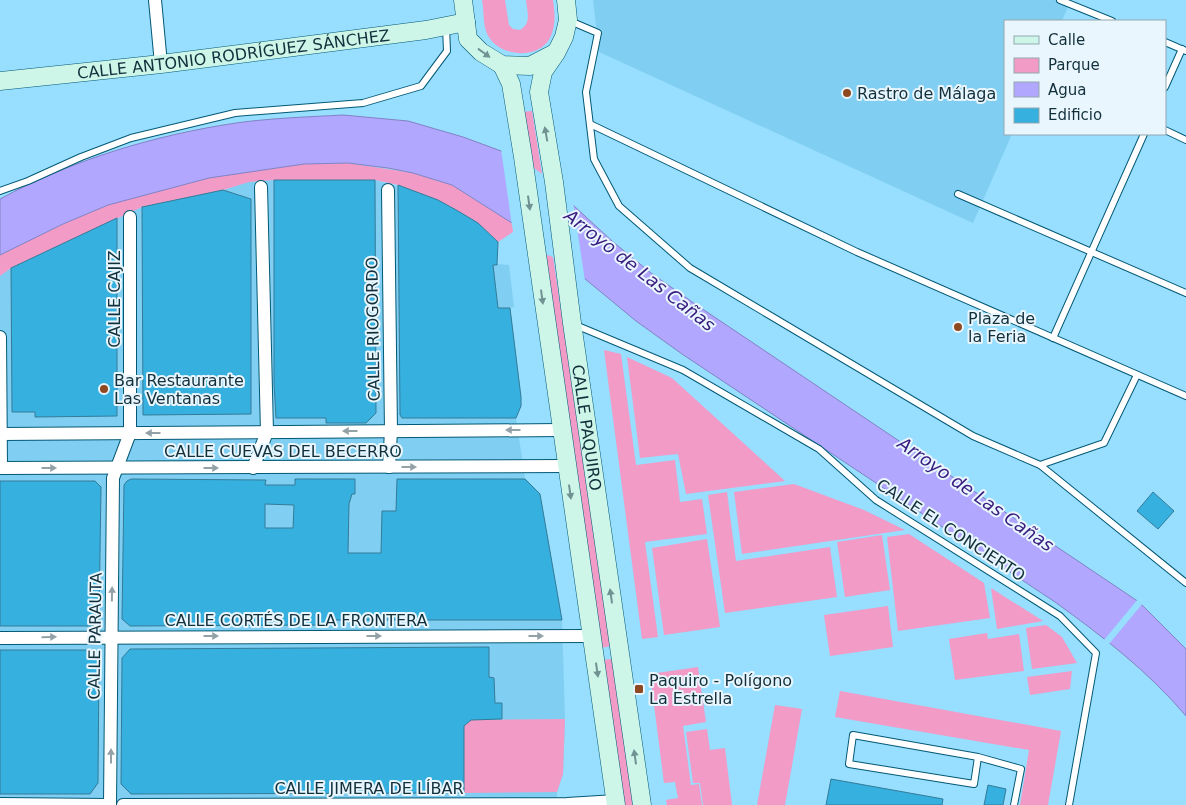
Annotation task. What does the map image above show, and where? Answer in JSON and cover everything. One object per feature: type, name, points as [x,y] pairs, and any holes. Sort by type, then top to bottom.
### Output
[{"type":"main road","points":[[463,0],[468,39],[481,52],[502,65],[530,66],[556,53]]},
{"type":"main road","points":[[566,0],[568,20]]},
{"type":"main road","name":"CALLE PAQUIRO","points":[[568,20],[564,37],[543,72],[539,92],[554,182],[572,324],[642,805]]},
{"type":"main road","name":"CALLE ANTONIO RODRÍGUEZ SÁNCHEZ","points":[[0,81],[161,64],[426,30],[466,22]]},
{"type":"main road","name":"CALLE PAQUIRO","points":[[502,65],[511,84],[523,156],[566,466],[616,803]]},
{"type":"street","points":[[155,0],[161,64]]},
{"type":"street","points":[[253,468],[267,432],[261,187]]},
{"type":"street","name":"CALLE RIOGORDO","points":[[388,190],[391,431],[389,467]]},
{"type":"street","name":"CALLE CAJIZ","points":[[117,468],[130,433],[130,217]]},
{"type":"street","points":[[0,337],[0,468]]},
{"type":"street","name":"CALLE CUEVAS DEL BECERRO","points":[[0,434],[561,430]]},
{"type":"street","name":"CALLE CUEVAS DEL BECERRO","points":[[0,468],[566,466]]},
{"type":"street","name":"CALLE PARAUTA","points":[[109,805],[114,478],[117,468]]},
{"type":"street","name":"CALLE CORTÉS DE LA FRONTERA","points":[[0,638],[111,636],[592,636]]},
{"type":"street","name":"CALLE JIMERA DE LÍBAR","points":[[122,805],[616,803]]},
{"type":"street","points":[[0,804],[109,805]]},
{"type":"lane","points":[[1060,0],[1110,20]]},
{"type":"lane","points":[[568,20],[598,33],[586,92],[594,158],[619,206],[690,268],[973,436],[1040,465],[1186,583]]},
{"type":"lane","points":[[0,191],[81,157],[141,136],[235,113],[363,103],[421,86],[447,51],[446,26]]},
{"type":"lane","points":[[1166,42],[1184,50],[1166,85]]},
{"type":"lane","points":[[590,124],[857,252],[1186,396]]},
{"type":"lane","points":[[1166,130],[1186,140]]},
{"type":"lane","points":[[1053,338],[1144,135]]},
{"type":"lane","points":[[958,194],[1186,293]]},
{"type":"lane","name":"CALLE EL CONCIERTO","points":[[572,324],[683,370],[819,448],[876,500],[1060,616],[1096,653],[1069,805]]},
{"type":"lane","points":[[1040,465],[1104,443],[1138,375]]},
{"type":"lane","points":[[978,757],[974,784],[849,764],[853,735],[978,757],[1021,769],[1014,805]]},
{"type":"shaded area","name":"Rastro de Málaga","points":[[593,0],[1071,0],[1062,20],[1004,20],[1004,135],[1012,135],[973,223],[599,52]]},
{"type":"shaded area","points":[[274,180],[375,180],[418,192],[438,200],[478,223],[498,242],[497,264],[509,265],[514,307],[510,308],[521,397],[521,406],[516,418],[525,478],[540,494],[562,620],[565,719],[563,774],[557,792],[557,805],[0,805],[0,276],[11,268],[142,207],[223,190],[249,182]]},
{"type":"green space","points":[[482,0],[505,0],[509,25],[513,29],[520,30],[527,21],[526,0],[553,0],[554,19],[550,38],[544,46],[536,51],[516,53],[506,51],[491,39],[486,31]]},
{"type":"green space","points":[[532,111],[542,174],[530,165],[522,112]]},
{"type":"green space","points":[[348,163],[413,173],[452,185],[512,223],[513,232],[498,242],[478,223],[438,200],[398,185],[375,180],[274,180],[249,182],[223,190],[142,207],[11,268],[0,276],[0,255],[63,224],[108,205],[168,187],[209,178],[304,164]]},
{"type":"green space","points":[[544,254],[553,257],[611,646],[601,648]]},
{"type":"green space","points":[[604,350],[621,354],[636,465],[675,460],[680,502],[702,499],[707,534],[645,542],[658,637],[642,639]]},
{"type":"green space","points":[[627,357],[672,378],[785,481],[686,494],[678,454],[640,458]]},
{"type":"green space","points":[[794,484],[864,510],[905,530],[742,554],[734,492]]},
{"type":"green space","points":[[727,492],[736,561],[830,547],[837,597],[725,613],[708,495]]},
{"type":"green space","points":[[909,534],[984,583],[990,618],[898,631],[887,537]]},
{"type":"green space","points":[[882,535],[890,590],[845,597],[837,542]]},
{"type":"green space","points":[[707,539],[720,627],[664,635],[652,548]]},
{"type":"green space","points":[[991,588],[1043,621],[997,629]]},
{"type":"green space","points":[[888,606],[893,647],[830,656],[824,615]]},
{"type":"green space","points":[[1046,625],[1062,637],[1077,663],[1032,669],[1026,628]]},
{"type":"green space","points":[[987,633],[988,639],[1019,634],[1024,671],[955,680],[949,639]]},
{"type":"green space","points":[[612,659],[633,805],[622,805],[602,660]]},
{"type":"green space","points":[[698,667],[706,722],[683,726],[691,785],[699,784],[702,805],[667,805],[666,800],[678,798],[675,782],[664,783],[650,674]]},
{"type":"green space","points":[[1072,671],[1070,689],[1030,695],[1027,677]]},
{"type":"green space","points":[[840,691],[1061,731],[1048,805],[1020,805],[1029,750],[835,717]]},
{"type":"green space","points":[[775,705],[802,709],[785,805],[757,805]]},
{"type":"green space","points":[[565,719],[563,774],[557,792],[464,793],[464,720]]},
{"type":"green space","points":[[707,729],[710,750],[725,748],[732,805],[703,805],[700,783],[693,783],[686,732]]},
{"type":"water","name":"Arroyo de Las Cañas","points":[[343,115],[408,121],[463,137],[501,151],[573,205],[612,241],[651,273],[1139,602],[1186,649],[1186,716],[1140,669],[1107,641],[1055,602],[682,354],[636,321],[512,223],[452,185],[413,173],[348,163],[304,164],[209,178],[108,205],[63,224],[0,255],[0,199],[56,172],[115,151],[175,134],[236,123]]},
{"type":"pier","points":[[501,149],[573,201],[585,281],[512,226]]},
{"type":"pier","points":[[1138,599],[1143,603],[1109,644],[1104,640]]},
{"type":"building","points":[[274,180],[375,180],[376,413],[366,423],[326,423],[326,418],[276,418],[274,383]]},
{"type":"building","points":[[398,185],[438,200],[458,211],[478,223],[498,242],[497,265],[493,265],[498,308],[510,308],[521,397],[521,406],[516,418],[402,418],[400,415]]},
{"type":"building","points":[[223,190],[251,199],[251,414],[143,415],[142,207]]},
{"type":"building","points":[[117,218],[117,416],[35,417],[35,412],[12,412],[11,268]]},
{"type":"building","points":[[131,479],[266,480],[265,485],[295,485],[295,479],[355,479],[355,494],[352,494],[349,504],[348,553],[381,553],[382,511],[396,511],[397,479],[525,479],[540,494],[562,620],[326,620],[326,625],[130,626],[122,619],[124,485],[127,481]],"holes":[[[265,504],[294,505],[293,528],[265,528]]]},
{"type":"building","points":[[0,481],[95,481],[101,487],[99,620],[93,626],[0,626]]},
{"type":"building","points":[[1153,492],[1174,511],[1158,529],[1137,511]]},
{"type":"building","points":[[489,647],[489,677],[494,678],[495,703],[502,703],[502,719],[471,720],[464,726],[464,793],[131,794],[121,784],[122,658],[130,649]]},
{"type":"building","points":[[0,650],[86,650],[99,660],[98,783],[90,794],[0,794]]},
{"type":"building","points":[[831,779],[943,799],[942,805],[826,805]]},
{"type":"building","points":[[988,785],[1006,789],[1003,805],[984,805]]},
{"type":"place","name":"Rastro de Málaga","points":[[847,93]]},
{"type":"place","name":"Plaza de la Feria","points":[[958,327]]},
{"type":"place","name":"Bar Restaurante Las Ventanas","points":[[104,389]]},
{"type":"place","name":"Paquiro - Polígono La Estrella","points":[[639,689]]}]
